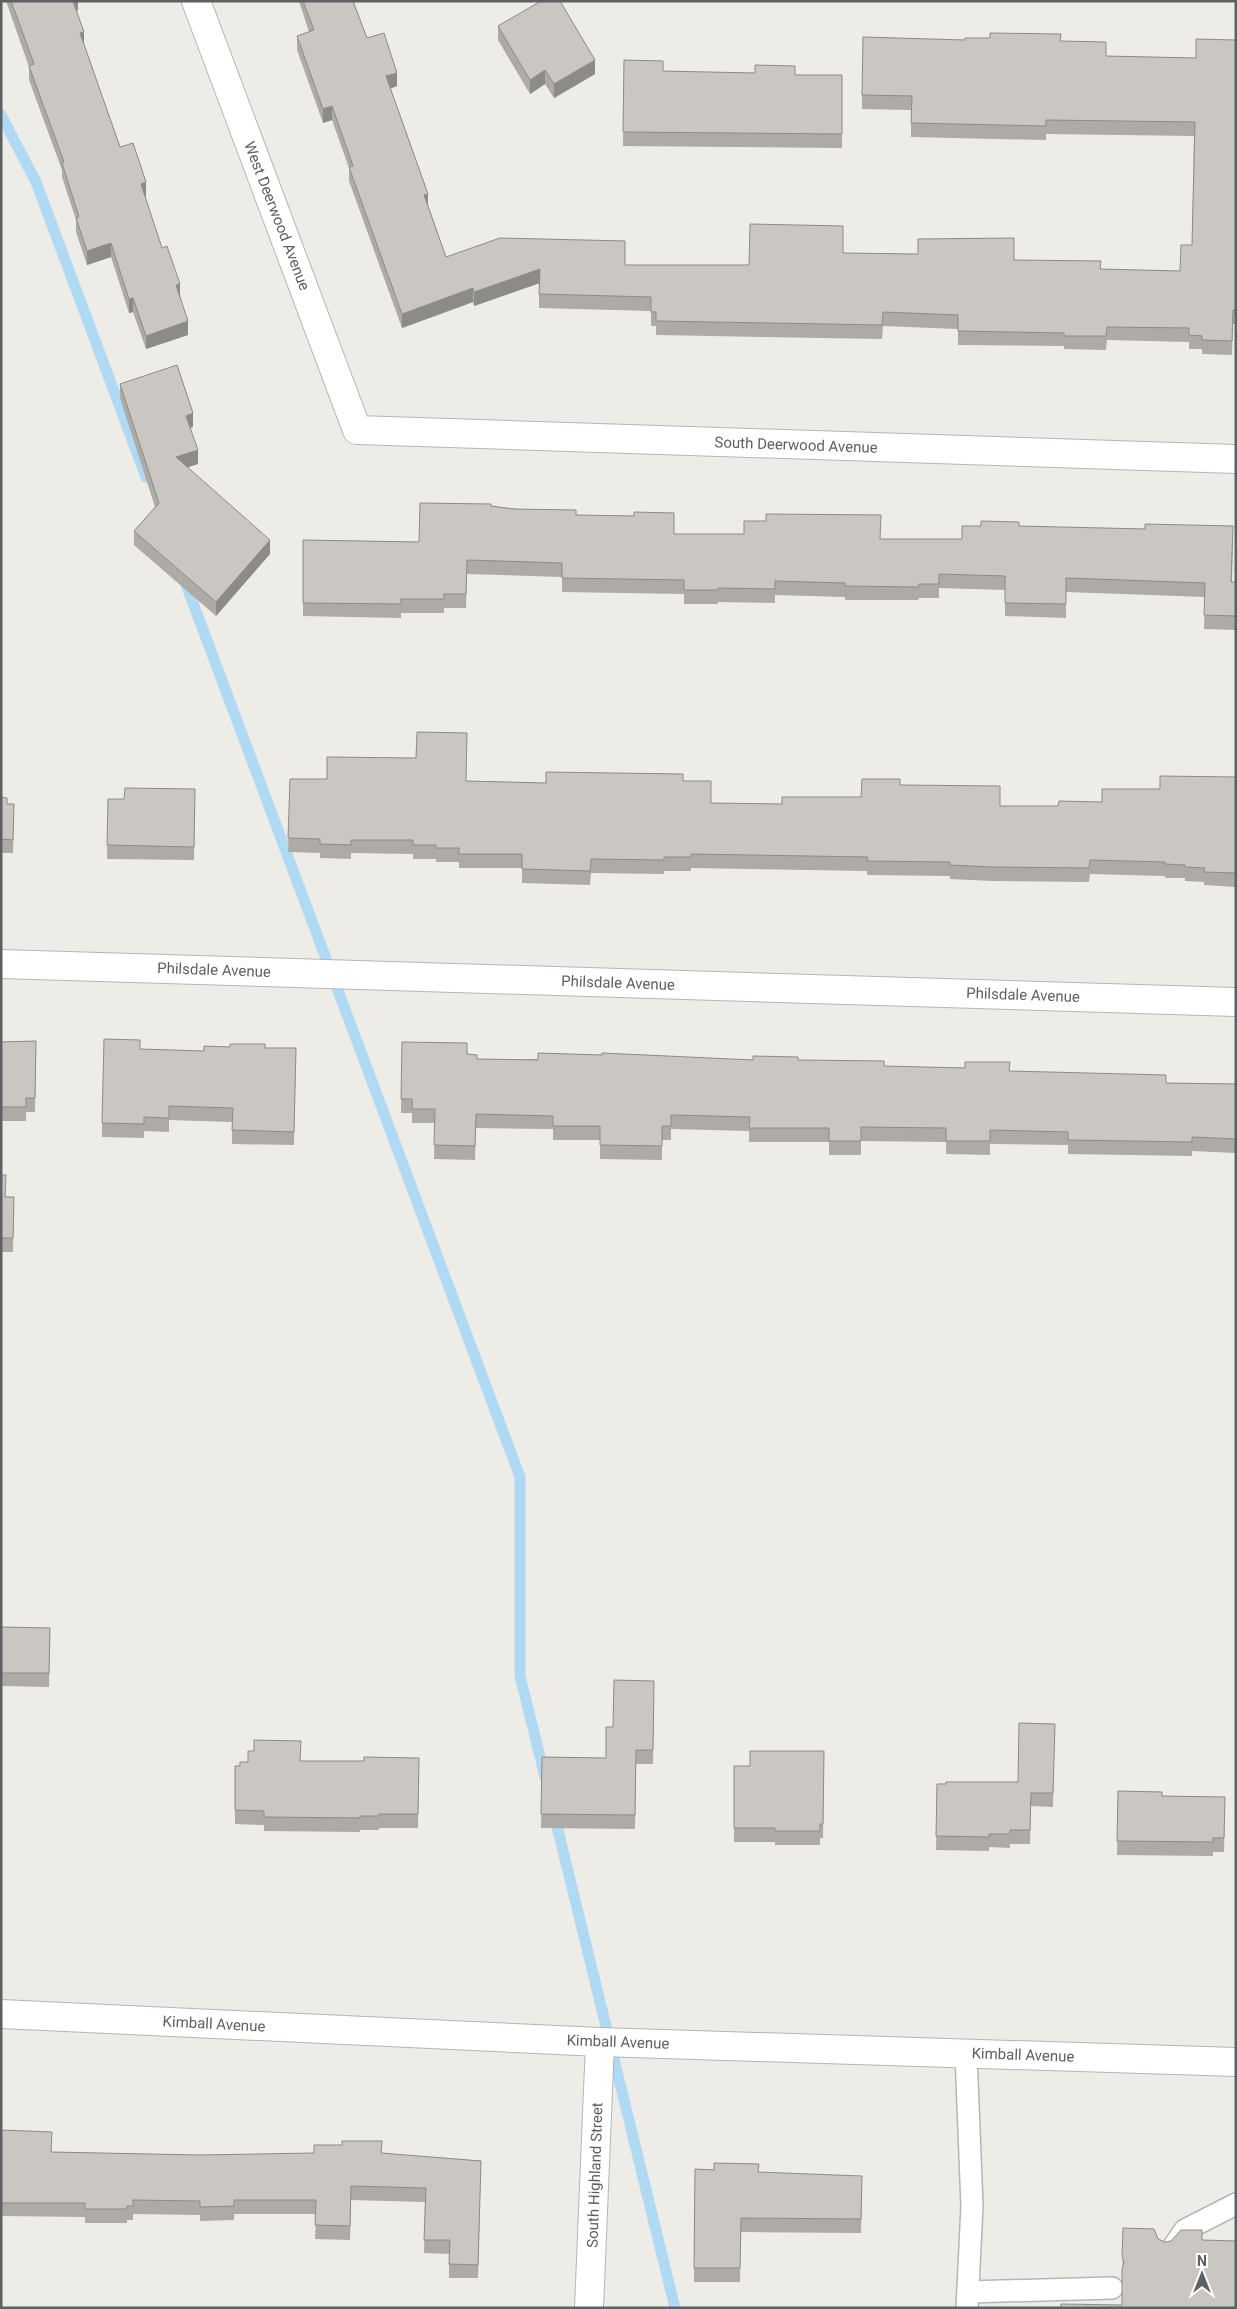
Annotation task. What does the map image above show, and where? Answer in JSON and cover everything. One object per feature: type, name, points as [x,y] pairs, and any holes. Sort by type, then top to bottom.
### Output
[{"type":"street","name":"West Deerwood Avenue","points":[[196,1],[357,430]]},
{"type":"street","name":"South Deerwood Avenue","points":[[357,430],[1236,460]]},
{"type":"street","name":"Philsdale Avenue","points":[[1,964],[1236,1002]]},
{"type":"street","name":"Kimball Avenue","points":[[1,2014],[600,2042],[1236,2062]]},
{"type":"street","name":"South Highland Street","points":[[589,2308],[600,2042]]},
{"type":"lane","points":[[966,2054],[972,2206],[967,2300],[1112,2288]]},
{"type":"lane","points":[[1166,2255],[1185,2230],[1236,2204]]},
{"type":"building","points":[[11,1],[73,1],[84,32],[80,33],[120,147],[133,143],[146,182],[141,184],[162,248],[167,246],[180,284],[176,285],[188,321],[146,336],[133,298],[129,299],[111,243],[87,251],[76,218],[79,217],[62,163],[64,162],[29,66],[34,64]]},
{"type":"building","points":[[303,1],[353,1],[367,38],[384,33],[397,73],[386,76],[428,194],[424,195],[446,257],[500,238],[625,241],[625,265],[749,265],[750,224],[843,226],[843,253],[918,254],[918,239],[1014,238],[1014,260],[1101,261],[1100,269],[1180,271],[1181,245],[1192,245],[1195,122],[1046,120],[1046,126],[911,123],[912,96],[862,95],[863,37],[965,40],[965,38],[990,38],[990,33],[1061,34],[1060,41],[1106,42],[1106,56],[1196,58],[1196,39],[1236,40],[1236,310],[1233,310],[1232,341],[1202,340],[1202,336],[1189,335],[1189,328],[1107,327],[1106,336],[1064,336],[1064,333],[958,331],[958,315],[883,312],[882,325],[656,321],[656,312],[651,312],[651,297],[539,294],[540,269],[474,292],[473,288],[402,314],[349,167],[353,166],[332,106],[323,109],[297,36],[314,30]]},
{"type":"building","points":[[541,1],[560,1],[595,60],[554,84],[545,70],[530,80],[498,26]]},
{"type":"building","points":[[624,60],[663,61],[663,71],[755,73],[755,65],[795,66],[795,75],[842,75],[842,134],[623,132]]},
{"type":"building","points":[[177,365],[193,413],[186,416],[198,450],[176,457],[270,540],[216,602],[134,531],[159,503],[120,384]]},
{"type":"building","points":[[420,503],[491,504],[491,506],[513,509],[576,510],[576,515],[634,516],[634,512],[674,513],[674,534],[744,534],[744,521],[766,521],[766,514],[881,515],[880,539],[962,539],[962,526],[981,526],[981,521],[1019,522],[1019,526],[1145,529],[1145,524],[1233,526],[1231,582],[1236,582],[1236,616],[1204,615],[1205,583],[1066,578],[1066,604],[1005,603],[1005,576],[939,574],[939,584],[919,584],[918,587],[845,586],[845,583],[775,581],[775,589],[718,588],[718,590],[684,590],[684,580],[562,578],[562,563],[467,560],[466,594],[444,594],[444,599],[401,599],[401,604],[303,603],[303,540],[419,542]]},
{"type":"building","points":[[417,732],[467,733],[466,781],[546,783],[546,772],[683,774],[683,781],[711,781],[711,803],[782,804],[782,797],[861,797],[862,779],[900,779],[900,785],[1000,786],[1000,806],[1058,806],[1059,801],[1102,802],[1102,789],[1160,789],[1160,776],[1236,777],[1236,873],[1204,872],[1205,868],[1165,864],[1165,862],[1090,860],[1089,868],[992,867],[950,865],[950,862],[867,861],[868,857],[691,854],[691,857],[664,857],[664,860],[591,859],[590,871],[522,869],[522,854],[459,854],[459,848],[413,845],[413,840],[351,840],[351,845],[320,844],[320,839],[288,838],[290,779],[327,779],[327,757],[416,758]]},
{"type":"building","points":[[125,788],[195,789],[194,847],[107,845],[108,799],[124,799]]},
{"type":"building","points":[[1,797],[7,798],[7,804],[14,804],[13,840],[1,839]]},
{"type":"building","points":[[104,1039],[140,1040],[140,1049],[204,1051],[204,1046],[230,1047],[230,1044],[265,1044],[265,1048],[296,1048],[294,1132],[232,1130],[233,1108],[169,1106],[169,1118],[144,1117],[144,1124],[102,1123]]},
{"type":"building","points":[[36,1041],[35,1098],[26,1098],[26,1107],[1,1107],[1,1042]]},
{"type":"building","points":[[402,1042],[467,1043],[467,1054],[477,1055],[477,1059],[538,1060],[538,1053],[602,1055],[602,1053],[753,1060],[753,1056],[798,1057],[798,1060],[884,1061],[884,1066],[965,1068],[965,1062],[1010,1062],[1009,1071],[1166,1075],[1166,1083],[1236,1084],[1236,1139],[1192,1137],[1192,1142],[1068,1140],[1068,1132],[990,1130],[990,1141],[946,1141],[946,1128],[861,1127],[861,1141],[829,1141],[829,1128],[749,1128],[750,1117],[671,1115],[671,1126],[662,1126],[662,1146],[600,1145],[600,1126],[553,1126],[553,1116],[476,1114],[475,1146],[434,1145],[435,1109],[412,1109],[412,1099],[401,1099]]},
{"type":"building","points":[[1,1175],[6,1175],[5,1197],[14,1197],[13,1238],[1,1238]]},
{"type":"building","points":[[1,1627],[50,1628],[49,1673],[1,1673]]},
{"type":"building","points":[[614,1680],[654,1681],[653,1750],[636,1750],[635,1815],[541,1814],[542,1757],[606,1758],[606,1727],[613,1727]]},
{"type":"building","points":[[1019,1723],[1055,1724],[1053,1793],[1031,1793],[1030,1830],[1010,1830],[1010,1834],[989,1834],[989,1837],[936,1836],[937,1784],[946,1784],[946,1782],[1018,1782]]},
{"type":"building","points":[[254,1740],[301,1741],[300,1761],[364,1761],[364,1757],[419,1758],[418,1814],[379,1814],[379,1816],[360,1816],[360,1818],[264,1817],[264,1811],[235,1810],[235,1766],[240,1766],[240,1762],[248,1762],[248,1751],[254,1751]]},
{"type":"building","points":[[750,1751],[824,1751],[823,1824],[820,1824],[820,1831],[775,1831],[775,1828],[734,1828],[734,1766],[750,1766]]},
{"type":"building","points":[[1118,1791],[1162,1792],[1162,1796],[1225,1797],[1224,1838],[1213,1838],[1213,1842],[1117,1841]]},
{"type":"building","points":[[1,2130],[52,2132],[51,2152],[200,2155],[314,2153],[314,2145],[342,2145],[342,2141],[382,2141],[381,2153],[481,2161],[478,2265],[449,2264],[450,2240],[424,2240],[426,2188],[351,2186],[350,2226],[315,2225],[316,2200],[234,2200],[234,2206],[200,2207],[200,2201],[133,2200],[133,2206],[127,2206],[127,2209],[85,2209],[85,2203],[1,2203]]},
{"type":"building","points":[[714,2163],[759,2164],[758,2172],[862,2176],[861,2219],[741,2218],[740,2268],[694,2268],[695,2169],[714,2170]]},
{"type":"building","points":[[1123,2228],[1154,2229],[1158,2239],[1165,2242],[1171,2241],[1181,2230],[1202,2230],[1202,2240],[1236,2241],[1236,2308],[1061,2308],[1061,2304],[1122,2305]]},
{"type":"waterway","points":[[1,115],[36,182],[146,477]]},
{"type":"waterway","points":[[184,579],[520,1477],[520,1676],[545,1777]]},
{"type":"waterway","points":[[554,1814],[675,2308]]}]
